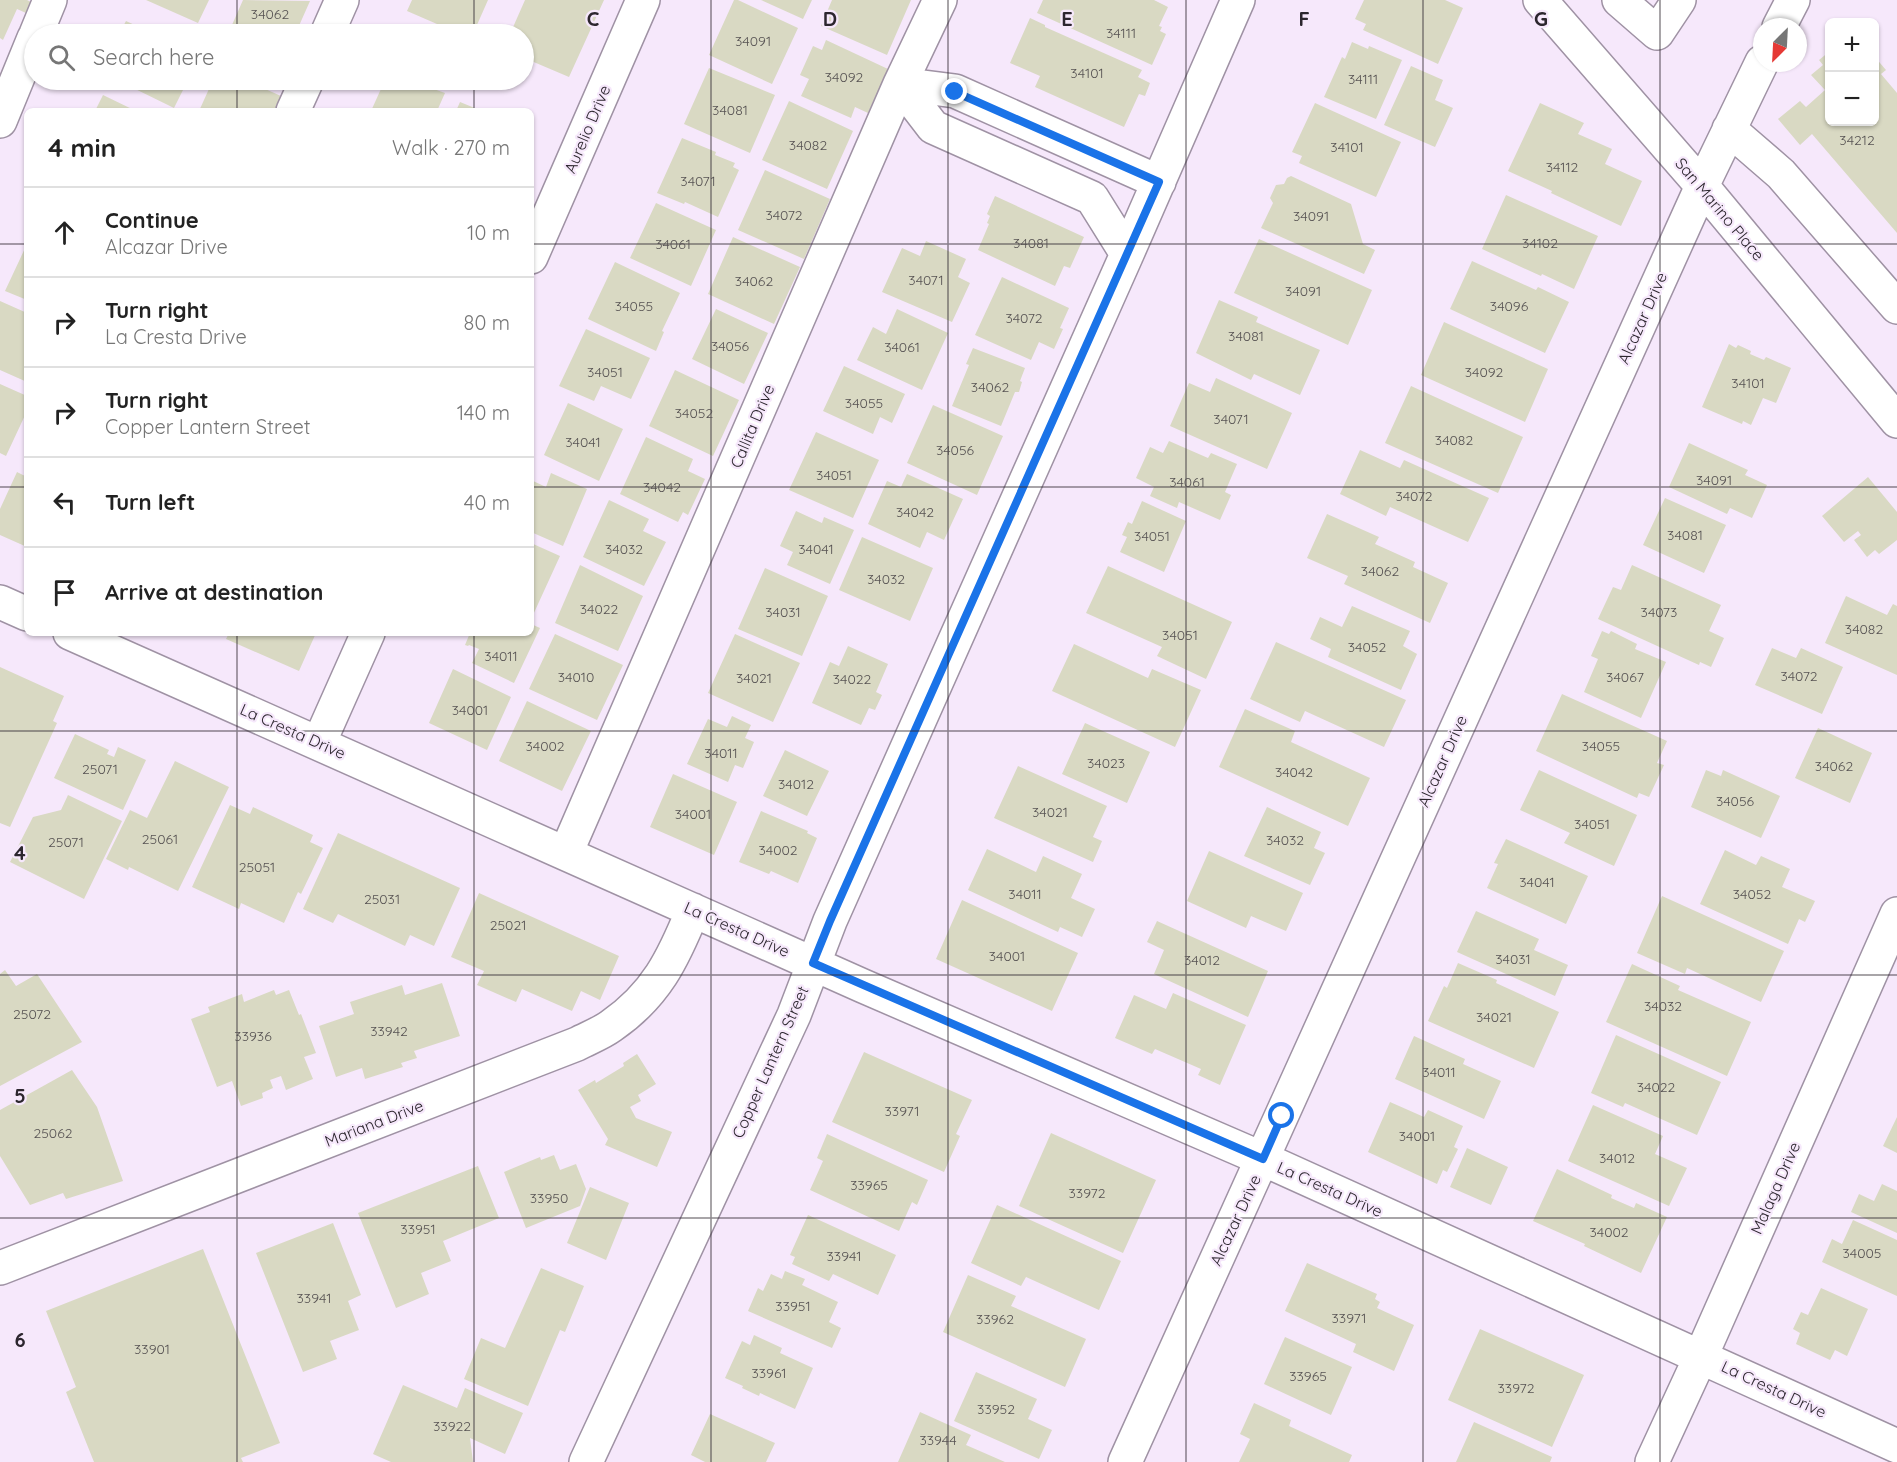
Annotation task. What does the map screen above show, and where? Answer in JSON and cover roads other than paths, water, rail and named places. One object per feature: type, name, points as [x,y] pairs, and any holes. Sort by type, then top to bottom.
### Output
[{"type":"street","points":[[40,24],[50,0]]},
{"type":"street","points":[[331,24],[342,0]]},
{"type":"street","name":"Aurelio Drive","points":[[534,250],[643,0]]},
{"type":"street","name":"Callita Drive","points":[[566,853],[900,84],[940,0]]},
{"type":"street","name":"Copper Lantern Street","points":[[586,1462],[794,1014],[835,910],[1238,0]]},
{"type":"street","name":"San Marino Place","points":[[1540,0],[1702,186],[1897,421]]},
{"type":"street","points":[[1620,0],[1658,33],[1679,0]]},
{"type":"street","points":[[0,121],[24,63]]},
{"type":"street","name":"Alcazar Drive","points":[[1125,1462],[1702,186],[1757,72]]},
{"type":"street","points":[[900,84],[955,92],[1159,182]]},
{"type":"street","points":[[900,84],[933,127],[1092,198],[1127,254]]},
{"type":"street","points":[[294,108],[302,90]]},
{"type":"street","points":[[1729,129],[1781,174],[1897,308]]},
{"type":"street","points":[[0,602],[24,613]]},
{"type":"street","name":"La Cresta Drive","points":[[77,636],[813,963],[1263,1159],[1897,1446]]},
{"type":"street","points":[[319,742],[367,636]]},
{"type":"street","name":"Mariana Drive","points":[[0,1268],[577,1044],[608,1028],[636,1007],[660,977],[677,951],[693,910]]},
{"type":"street","name":"Malaga Drive","points":[[1652,1462],[1897,914]]}]
